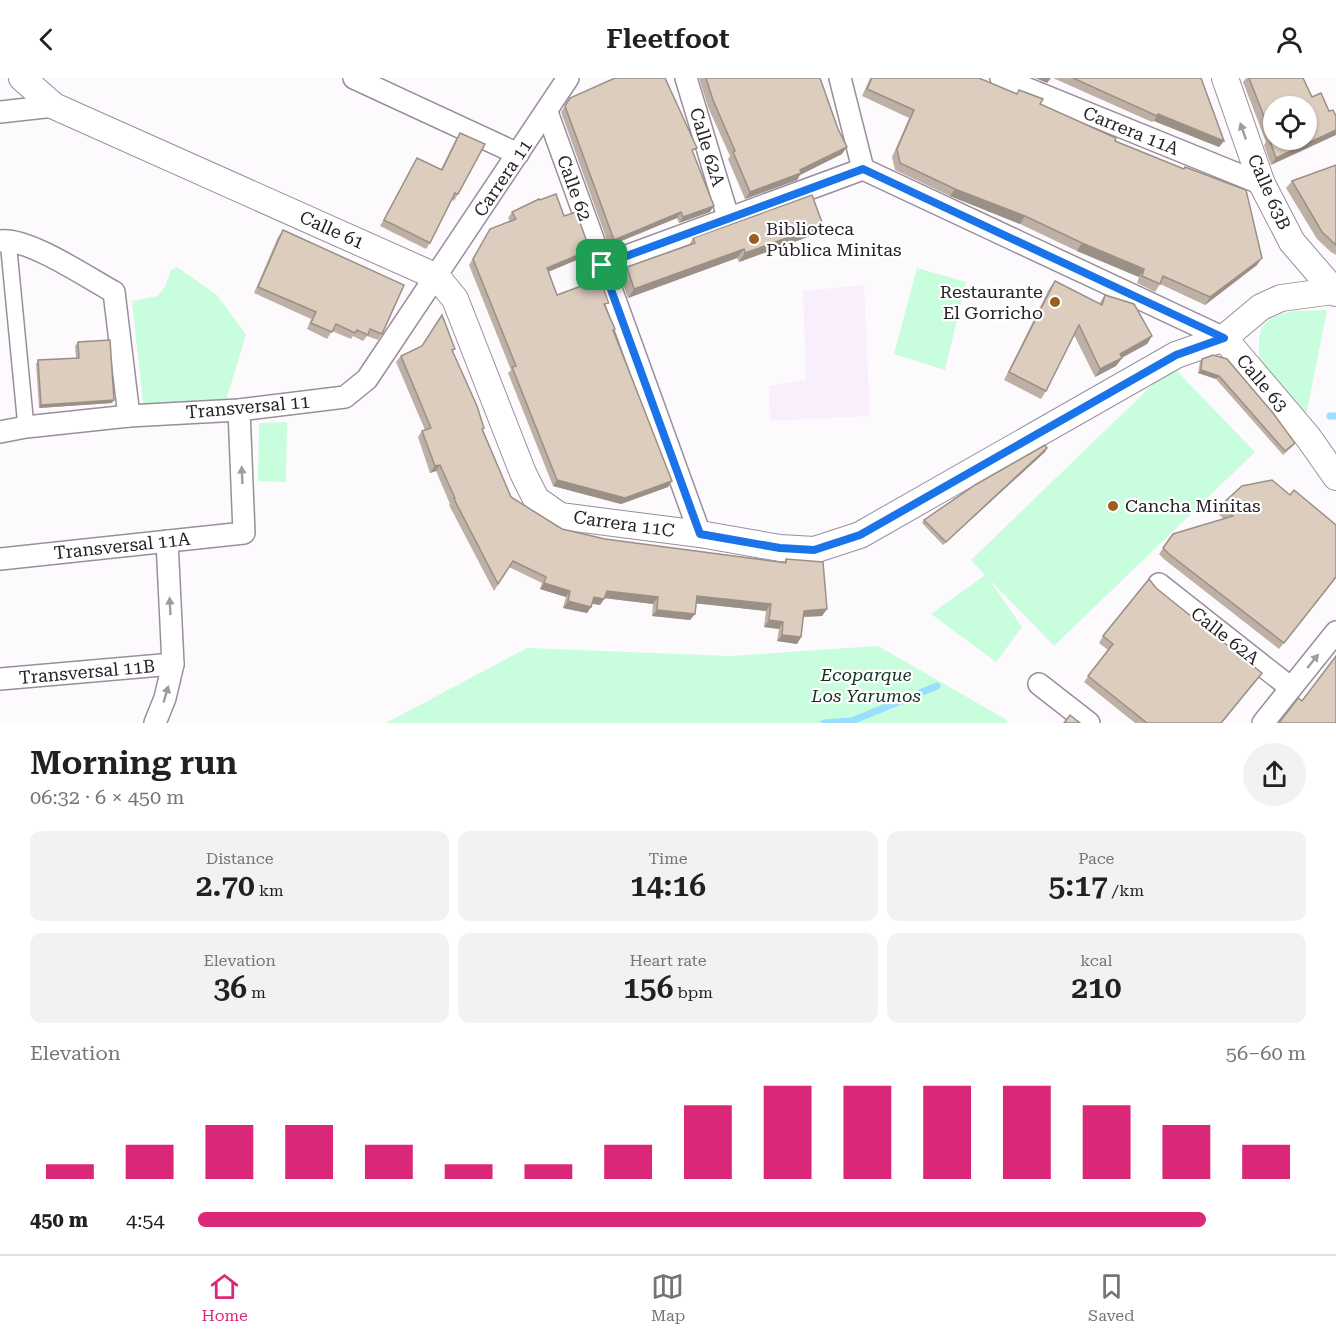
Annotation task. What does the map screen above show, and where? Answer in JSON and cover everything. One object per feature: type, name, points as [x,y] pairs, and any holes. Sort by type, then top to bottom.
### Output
[{"type":"street","name":"Calle 61","points":[[22,78],[54,106],[437,277],[455,299],[523,473],[536,499]]},
{"type":"street","points":[[354,78],[518,154]]},
{"type":"street","name":"Carrera 11","points":[[437,277],[568,78]]},
{"type":"street","name":"Calle 62A","points":[[686,78],[728,217]]},
{"type":"street","points":[[602,265],[863,169],[840,78]]},
{"type":"street","name":"Carrera 11A","points":[[1001,78],[1262,184]]},
{"type":"street","name":"Calle 63B","points":[[1225,78],[1262,184],[1292,242],[1334,292]]},
{"type":"street","points":[[0,112],[54,106]]},
{"type":"street","name":"Calle 62","points":[[547,112],[700,534]]},
{"type":"street","name":"Calle 63","points":[[863,169],[1224,338],[1308,437],[1336,477]]},
{"type":"street","points":[[26,427],[4,241],[44,253],[114,292],[129,416]]},
{"type":"street","name":"Transversal 11","points":[[0,432],[129,416],[239,410],[345,397],[367,380],[437,277]]},
{"type":"street","name":"Carrera 11C","points":[[536,499],[560,516],[700,534],[780,548],[814,550],[860,535],[1176,355],[1224,338],[1261,307],[1281,298],[1334,292]]},
{"type":"street","name":"Transversal 11A","points":[[0,559],[244,533],[239,410]]},
{"type":"street","points":[[155,723],[165,698],[173,664],[167,541]]},
{"type":"street","name":"Calle 62A","points":[[1159,584],[1292,688]]},
{"type":"street","points":[[1263,723],[1336,632]]},
{"type":"street","name":"Transversal 11B","points":[[0,679],[173,664]]},
{"type":"street","points":[[1040,684],[1089,723]]},
{"type":"shaded area","points":[[864,285],[870,416],[770,421],[769,386],[806,380],[803,291]]},
{"type":"green space","points":[[177,267],[217,295],[246,335],[226,400],[159,406],[143,403],[132,301],[158,296],[165,287],[171,270]]},
{"type":"green space","points":[[917,268],[966,282],[945,370],[894,354]]},
{"type":"green space","points":[[1327,310],[1306,416],[1259,358],[1259,337],[1264,325],[1278,315],[1288,312]]},
{"type":"green space","name":"Cancha Minitas","points":[[1172,366],[1255,452],[1054,646],[989,579],[1022,627],[996,662],[931,614],[985,575],[971,560]]},
{"type":"green space","points":[[287,422],[286,482],[258,481],[259,423]]},
{"type":"green space","name":"Ecoparque Los Yarumos","points":[[878,646],[1007,720],[1007,723],[386,723],[527,648],[730,656]]},
{"type":"building","points":[[615,78],[665,78],[697,148],[692,150],[714,206],[683,217],[681,212],[614,240],[565,106],[570,98]]},
{"type":"building","points":[[706,78],[820,78],[838,129],[847,147],[800,170],[801,173],[750,192]]},
{"type":"building","points":[[872,78],[979,78],[1017,94],[1019,90],[1043,99],[1040,104],[1116,138],[1115,141],[1184,169],[1185,167],[1246,190],[1262,258],[1210,297],[1163,276],[1160,284],[1142,276],[1144,269],[1025,216],[955,189],[900,163],[897,149],[914,110],[867,89]]},
{"type":"building","points":[[1073,78],[1201,78],[1224,141],[1158,114],[1157,116]]},
{"type":"building","points":[[1249,78],[1303,78],[1312,96],[1263,96],[1263,114]]},
{"type":"building","points":[[1321,93],[1329,111],[1333,110],[1336,116],[1336,130],[1317,139],[1317,96],[1314,96]]},
{"type":"building","points":[[460,133],[485,144],[458,194],[455,193],[430,243],[384,220],[417,158],[442,170]]},
{"type":"building","points":[[1273,150],[1293,150],[1276,158]]},
{"type":"building","points":[[1336,165],[1336,245],[1322,232],[1292,181]]},
{"type":"building","points":[[556,194],[564,216],[576,212],[590,250],[547,268],[557,295],[600,279],[609,303],[604,304],[615,329],[613,330],[672,481],[625,498],[557,480],[512,367],[516,366],[473,259],[490,229],[516,219],[512,212],[539,199]]},
{"type":"building","points":[[812,195],[823,225],[745,253],[744,249],[634,289],[627,267],[695,243],[693,238]]},
{"type":"building","points":[[283,230],[404,285],[382,334],[370,329],[368,335],[357,330],[355,333],[336,324],[332,332],[311,323],[316,312],[258,287]]},
{"type":"building","points":[[1055,281],[1102,305],[1105,295],[1134,304],[1152,336],[1120,354],[1122,358],[1100,369],[1079,325],[1046,391],[1009,372]]},
{"type":"building","points":[[442,315],[455,349],[452,350],[477,406],[484,428],[482,429],[511,497],[562,529],[605,539],[786,563],[786,559],[823,562],[827,609],[804,611],[801,637],[782,635],[783,622],[769,620],[771,604],[697,596],[695,614],[657,610],[658,597],[607,591],[604,599],[594,597],[591,607],[568,601],[570,591],[544,583],[546,577],[513,561],[498,584],[454,499],[440,465],[435,466],[422,431],[431,428],[401,356],[422,346]]},
{"type":"building","points":[[110,340],[114,400],[41,405],[38,360],[79,358],[78,342]]},
{"type":"building","points":[[1213,355],[1227,359],[1295,443],[1285,451],[1219,376],[1201,370],[1202,359]]},
{"type":"building","points":[[1045,445],[1047,448],[946,542],[924,520],[975,485]]},
{"type":"building","points":[[1272,480],[1290,495],[1294,490],[1336,525],[1336,577],[1284,643],[1163,548],[1173,534],[1233,516],[1220,506],[1242,486]]},
{"type":"building","points":[[1149,579],[1156,588],[1262,673],[1221,723],[1147,723],[1088,676],[1113,644],[1103,636]]},
{"type":"building","points":[[1336,656],[1336,723],[1279,723],[1298,698],[1302,701]]},
{"type":"building","points":[[1070,715],[1080,723],[1064,723]]},
{"type":"waterway","points":[[1330,416],[1336,416]]},
{"type":"waterway","points":[[824,723],[852,721],[937,686]]},
{"type":"place","name":"Biblioteca Pública Minitas","points":[[754,239]]},
{"type":"place","name":"Restaurante El Gorricho","points":[[1055,302]]},
{"type":"place","name":"Cancha Minitas","points":[[1113,506]]},
{"type":"route","points":[[863,169],[1224,338],[1176,355],[860,535],[814,550],[780,548],[700,534],[602,265],[863,169]]}]
